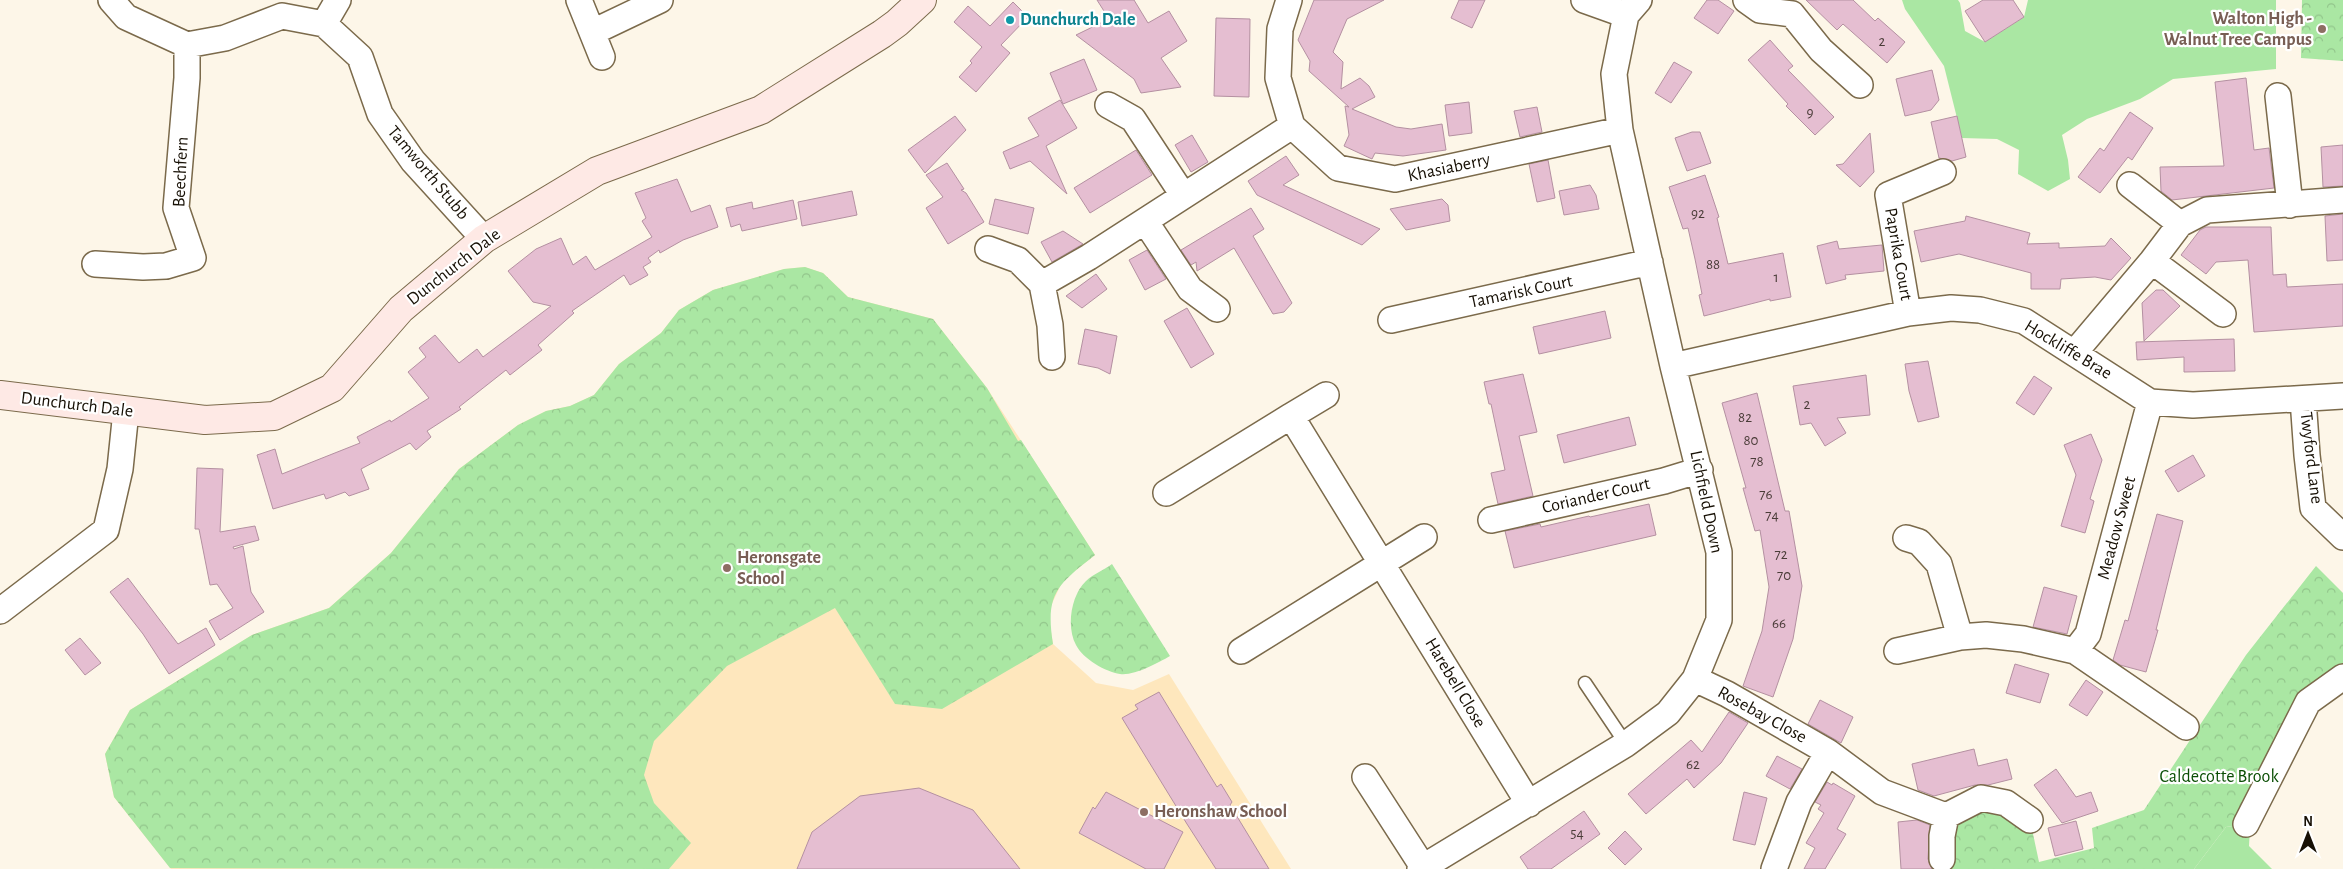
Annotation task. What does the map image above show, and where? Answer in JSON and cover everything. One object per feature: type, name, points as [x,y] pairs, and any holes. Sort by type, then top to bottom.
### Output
[{"type":"street","points":[[110,0],[126,17],[188,45],[225,38],[282,16],[324,24],[338,0]]},
{"type":"street","points":[[579,0],[602,57]]},
{"type":"street","points":[[593,32],[660,0]]},
{"type":"street","name":"Dunchurch Dale","points":[[0,395],[205,420],[274,416],[332,388],[401,309],[484,240],[597,170],[761,110],[889,29],[922,0]]},
{"type":"street","points":[[1042,284],[1089,258],[1183,195],[1292,126],[1278,78],[1280,29],[1289,0]]},
{"type":"street","points":[[1584,0],[1633,8]]},
{"type":"street","points":[[1746,0],[1760,10],[1792,14],[1821,50],[1860,85]]},
{"type":"street","name":"Lichfield Down","points":[[1365,777],[1421,868],[1626,744],[1668,713],[1696,679],[1719,620],[1719,552],[1620,130],[1614,74],[1633,8]]},
{"type":"street","name":"Tamworth Stubb","points":[[324,24],[360,57],[380,114],[413,161],[484,240]]},
{"type":"street","name":"Beechfern","points":[[95,264],[144,268],[166,266],[193,258],[176,208],[188,78],[188,45]]},
{"type":"street","points":[[2278,96],[2290,205]]},
{"type":"street","points":[[1108,105],[1133,119],[1183,195]]},
{"type":"street","name":"Khasiaberry","points":[[1292,126],[1338,168],[1395,179],[1620,130]]},
{"type":"street","name":"Paprika Court","points":[[1908,313],[1888,195],[1943,172]]},
{"type":"street","points":[[2130,185],[2180,224]]},
{"type":"street","points":[[2075,352],[2152,262],[2180,224],[2207,210],[2343,200]]},
{"type":"street","points":[[1145,221],[1190,289],[1217,309]]},
{"type":"street","points":[[988,250],[1018,260],[1042,284],[1050,325],[1052,357]]},
{"type":"street","name":"Tamarisk Court","points":[[1391,320],[1650,262]]},
{"type":"street","points":[[2152,262],[2222,314]]},
{"type":"street","name":"Hockliffe Brae","points":[[1674,366],[1908,313],[1951,308],[1980,310],[2024,321],[2075,352],[2150,402],[2193,405],[2343,396]]},
{"type":"street","points":[[1166,493],[1326,394]]},
{"type":"street","name":"Twyford Lane","points":[[2303,398],[2306,455],[2313,508],[2343,537]]},
{"type":"street","name":"Meadow Sweet","points":[[2075,651],[2088,634],[2150,402]]},
{"type":"street","points":[[0,611],[106,530],[120,469],[126,411]]},
{"type":"street","name":"Harebell Close","points":[[1290,416],[1529,804]]},
{"type":"street","name":"Coriander Court","points":[[1491,520],[1664,481],[1700,470]]},
{"type":"street","points":[[1241,651],[1381,562],[1424,537]]},
{"type":"street","points":[[1906,538],[1919,542],[1940,564],[1960,637]]},
{"type":"street","points":[[1897,651],[1960,637],[1986,635],[2023,639],[2075,651],[2186,728]]},
{"type":"street","points":[[2246,824],[2308,702],[2343,677]]},
{"type":"street","name":"Rosebay Close","points":[[1696,679],[1727,694],[1828,752],[1882,792],[1946,816]]},
{"type":"street","name":"Rosebay Close","points":[[1774,869],[1799,802],[1828,752]]},
{"type":"street","points":[[1942,859],[1942,836],[1946,816],[1981,798],[2006,803],[2030,820]]},
{"type":"lane","points":[[1585,683],[1626,744]]},
{"type":"shaded area","name":"Heronsgate School","points":[[805,267],[823,273],[848,297],[933,319],[987,388],[1095,555],[1063,580],[1050,608],[1049,620],[1053,644],[1096,683],[1133,690],[1169,674],[1291,869],[171,869],[114,797],[105,754],[130,710],[252,635],[329,608],[391,553],[459,469],[518,425],[546,411],[570,406],[594,395],[619,364],[661,333],[679,310],[713,290],[784,269]]},
{"type":"green space","points":[[1902,0],[1958,0],[1965,31],[1985,42],[2024,17],[2028,0],[2276,0],[2276,69],[2173,79],[2140,99],[2087,119],[2062,135],[2070,179],[2048,191],[2018,174],[2019,150],[1997,139],[1962,138],[1944,66],[1905,9]]},
{"type":"green space","name":"Walton High - Walnut Tree Campus","points":[[2302,0],[2343,0],[2343,61],[2301,58]]},
{"type":"green space","name":"Heronsgate School","points":[[805,267],[823,273],[848,297],[933,319],[987,388],[1018,441],[1021,440],[1095,555],[1071,575],[1057,592],[1051,613],[1053,644],[942,709],[895,704],[835,608],[727,666],[654,741],[644,775],[654,803],[691,843],[669,869],[170,868],[114,797],[105,754],[130,710],[252,635],[329,608],[391,553],[459,469],[518,425],[546,411],[570,406],[594,395],[619,364],[661,333],[679,310],[713,290],[784,269]]},
{"type":"green space","points":[[1112,564],[1170,656],[1146,668],[1126,674],[1108,671],[1089,660],[1076,645],[1071,629],[1074,603],[1081,587],[1089,579]]},
{"type":"green space","name":"Caldecotte Brook","points":[[2316,566],[2343,593],[2343,677],[2308,702],[2246,824],[2226,827],[2194,869],[1937,869],[1942,836],[1981,798],[2030,820],[2039,862],[2094,848],[2092,828],[2144,810],[2246,655]]},
{"type":"green space","points":[[2246,824],[2250,827],[2249,846],[2272,869],[2194,869],[2226,827]]},
{"type":"building","points":[[1097,0],[1134,0],[1148,23],[1169,11],[1187,41],[1161,58],[1181,87],[1141,93],[1134,79],[1076,35],[1109,19]]},
{"type":"building","points":[[1314,0],[1384,0],[1347,19],[1333,52],[1343,62],[1341,89],[1360,78],[1369,86],[1375,97],[1352,109],[1396,127],[1411,129],[1442,124],[1446,150],[1403,156],[1375,153],[1372,159],[1344,146],[1349,135],[1345,106],[1349,107],[1309,71],[1310,61],[1298,40]]},
{"type":"building","points":[[1459,0],[1485,0],[1472,28],[1451,18]]},
{"type":"building","points":[[1707,0],[1718,0],[1734,11],[1718,34],[1694,18]]},
{"type":"building","points":[[1806,0],[1853,0],[1875,21],[1878,18],[1905,42],[1887,63],[1843,24],[1837,30]]},
{"type":"building","points":[[1983,0],[2013,0],[2024,17],[1985,42],[1965,11]]},
{"type":"building","points":[[1013,2],[1028,17],[1001,45],[1010,53],[976,92],[959,77],[972,63],[970,61],[982,47],[954,22],[968,6],[990,26]]},
{"type":"building","points":[[1216,18],[1250,19],[1249,97],[1214,96]]},
{"type":"building","points":[[1770,40],[1793,66],[1788,70],[1834,117],[1815,135],[1786,106],[1788,104],[1748,60]]},
{"type":"building","points":[[1084,59],[1097,90],[1063,104],[1050,73]]},
{"type":"building","points":[[1674,62],[1692,72],[1671,103],[1655,93]]},
{"type":"building","points":[[1932,70],[1939,100],[1931,110],[1905,116],[1896,79]]},
{"type":"building","points":[[2246,78],[2254,150],[2269,148],[2274,188],[2172,200],[2161,191],[2160,167],[2224,166],[2215,82]]},
{"type":"building","points":[[1060,100],[1077,128],[1046,146],[1067,194],[1030,161],[1010,169],[1003,152],[1039,136],[1028,118]]},
{"type":"building","points":[[1469,102],[1472,133],[1449,136],[1445,105]]},
{"type":"building","points":[[1537,107],[1542,132],[1520,137],[1514,111]]},
{"type":"building","points":[[2130,112],[2153,128],[2132,160],[2128,157],[2100,193],[2078,177],[2100,148],[2104,151]]},
{"type":"building","points":[[955,116],[966,130],[925,173],[908,150]]},
{"type":"building","points":[[1957,116],[1966,157],[1952,161],[1939,158],[1931,122]]},
{"type":"building","points":[[1692,132],[1700,132],[1711,163],[1687,171],[1675,138]]},
{"type":"building","points":[[1870,133],[1874,172],[1860,187],[1836,165],[1843,164]]},
{"type":"building","points":[[1192,135],[1208,162],[1191,172],[1175,145]]},
{"type":"building","points":[[2343,145],[2343,186],[2323,187],[2321,147]]},
{"type":"building","points":[[1136,150],[1152,175],[1090,213],[1074,188]]},
{"type":"building","points":[[1286,156],[1299,175],[1283,185],[1380,229],[1362,245],[1257,195],[1248,181]]},
{"type":"building","points":[[1548,160],[1555,198],[1537,202],[1529,164]]},
{"type":"building","points":[[947,163],[964,189],[961,190],[966,193],[984,222],[948,244],[926,208],[943,197],[926,175]]},
{"type":"building","points":[[1705,175],[1719,217],[1717,218],[1728,264],[1783,253],[1791,297],[1770,301],[1770,299],[1704,316],[1699,295],[1702,294],[1688,228],[1683,229],[1669,187]]},
{"type":"building","points":[[677,179],[691,212],[710,205],[718,227],[683,240],[660,253],[659,250],[648,258],[651,262],[643,267],[648,275],[630,285],[624,275],[572,311],[574,313],[538,345],[542,350],[510,375],[506,370],[459,407],[461,409],[427,431],[431,437],[416,450],[410,443],[361,469],[369,489],[349,496],[345,492],[326,499],[324,494],[273,509],[257,455],[275,449],[282,474],[360,443],[357,437],[390,420],[391,422],[429,398],[408,372],[426,357],[419,348],[435,335],[459,363],[477,349],[483,357],[551,306],[533,302],[508,271],[536,249],[561,238],[573,265],[586,256],[595,270],[652,237],[642,221],[646,218],[635,193]]},
{"type":"building","points":[[1590,185],[1596,195],[1599,209],[1564,215],[1559,191]]},
{"type":"building","points":[[852,191],[857,215],[802,226],[798,202]]},
{"type":"building","points":[[995,199],[1034,208],[1028,234],[989,224]]},
{"type":"building","points":[[1442,199],[1448,205],[1450,221],[1406,230],[1390,209]]},
{"type":"building","points":[[793,200],[797,219],[742,231],[740,224],[731,227],[726,208],[752,202],[753,209]]},
{"type":"building","points":[[1251,208],[1264,229],[1253,236],[1292,303],[1284,312],[1273,314],[1234,248],[1197,271],[1196,262],[1191,265],[1181,250]]},
{"type":"building","points":[[2343,214],[2343,260],[2327,261],[2325,216]]},
{"type":"building","points":[[1966,216],[2030,233],[2027,244],[2059,243],[2059,248],[2105,246],[2111,238],[2131,258],[2111,280],[2095,277],[2061,279],[2060,289],[2031,289],[2031,273],[1959,254],[1921,262],[1914,231],[1965,221]]},
{"type":"building","points":[[2206,227],[2271,227],[2273,275],[2286,274],[2287,287],[2343,284],[2343,326],[2254,332],[2248,260],[2216,262],[2206,274],[2181,255],[2200,230]]},
{"type":"building","points":[[1063,231],[1083,244],[1052,262],[1041,242]]},
{"type":"building","points":[[1837,241],[1839,249],[1882,245],[1884,271],[1845,275],[1846,279],[1826,284],[1817,246]]},
{"type":"building","points":[[1147,250],[1166,279],[1145,290],[1129,260]]},
{"type":"building","points":[[1096,274],[1107,289],[1082,308],[1066,296]]},
{"type":"building","points":[[2156,290],[2163,290],[2180,306],[2144,341],[2142,303]]},
{"type":"building","points":[[1187,308],[1214,354],[1191,368],[1164,321]]},
{"type":"building","points":[[1605,311],[1611,338],[1539,354],[1533,327]]},
{"type":"building","points":[[1085,329],[1117,336],[1110,374],[1098,368],[1078,364]]},
{"type":"building","points":[[2234,339],[2235,371],[2184,372],[2184,357],[2137,360],[2136,342]]},
{"type":"building","points":[[1928,361],[1939,417],[1918,422],[1909,391],[1905,364]]},
{"type":"building","points":[[1523,374],[1537,432],[1519,436],[1533,496],[1498,504],[1491,473],[1505,470],[1491,404],[1489,404],[1484,382]]},
{"type":"building","points":[[1866,375],[1870,415],[1837,418],[1846,433],[1825,446],[1811,423],[1800,425],[1793,386]]},
{"type":"building","points":[[2034,376],[2052,388],[2034,415],[2016,403]]},
{"type":"building","points":[[1757,393],[1785,511],[1789,511],[1802,586],[1793,639],[1773,697],[1743,686],[1762,631],[1769,587],[1760,530],[1755,531],[1743,488],[1746,488],[1722,403]]},
{"type":"building","points":[[1629,417],[1636,445],[1564,463],[1557,435]]},
{"type":"building","points":[[2091,434],[2102,460],[2090,499],[2094,501],[2085,533],[2061,526],[2076,475],[2064,445]]},
{"type":"building","points":[[2193,455],[2205,476],[2178,492],[2165,471]]},
{"type":"building","points":[[197,468],[223,469],[220,532],[255,526],[259,540],[233,547],[234,549],[243,546],[251,592],[264,612],[220,640],[209,621],[233,608],[217,584],[210,585],[199,529],[195,529]]},
{"type":"building","points":[[1649,504],[1656,535],[1514,568],[1505,531],[1540,524],[1541,527]]},
{"type":"building","points":[[2157,514],[2183,521],[2156,630],[2158,630],[2146,672],[2120,665],[2113,660],[2125,620],[2128,621]]},
{"type":"building","points":[[128,578],[178,644],[206,628],[215,645],[169,674],[143,634],[110,592]]},
{"type":"building","points":[[2044,587],[2077,596],[2067,634],[2033,627]]},
{"type":"building","points":[[80,638],[101,663],[85,675],[65,650]]},
{"type":"building","points":[[2015,664],[2049,674],[2040,703],[2006,693]]},
{"type":"building","points":[[2086,680],[2103,692],[2087,716],[2069,705]]},
{"type":"building","points":[[1159,692],[1217,787],[1221,784],[1232,802],[1230,805],[1269,869],[1216,869],[1187,824],[1122,718],[1138,709],[1135,705]]},
{"type":"building","points":[[1820,700],[1853,717],[1841,743],[1808,724]]},
{"type":"building","points":[[1729,712],[1748,723],[1721,763],[1694,788],[1687,779],[1646,814],[1628,794],[1691,740],[1702,752]]},
{"type":"building","points":[[1974,749],[1978,766],[2007,759],[2012,779],[1988,785],[1975,785],[1934,796],[1918,790],[1912,764]]},
{"type":"building","points":[[1777,756],[1802,769],[1790,789],[1766,776]]},
{"type":"building","points":[[2056,769],[2076,797],[2091,792],[2098,811],[2062,823],[2034,785]]},
{"type":"building","points":[[1827,782],[1832,785],[1833,783],[1855,796],[1837,829],[1846,834],[1825,869],[1804,869],[1815,848],[1806,843],[1824,813],[1818,809],[1821,805],[1815,802]]},
{"type":"building","points":[[919,788],[973,810],[1020,869],[797,869],[812,832],[860,796]]},
{"type":"building","points":[[1106,792],[1183,832],[1164,869],[1146,869],[1079,833],[1093,807],[1095,809]]},
{"type":"building","points":[[1744,792],[1767,798],[1755,845],[1733,840]]},
{"type":"building","points":[[1584,811],[1600,834],[1551,869],[1528,869],[1520,857]]},
{"type":"building","points":[[1917,820],[1930,825],[1928,859],[1932,869],[1901,869],[1898,822]]},
{"type":"building","points":[[2076,821],[2083,849],[2055,856],[2048,828]]},
{"type":"building","points":[[1625,831],[1642,849],[1625,865],[1608,848]]},
{"type":"place","name":"Dunchurch Dale","points":[[1010,20]]},
{"type":"place","name":"Walton High - Walnut Tree Campus","points":[[2322,29]]},
{"type":"place","name":"Heronsgate School","points":[[727,568]]},
{"type":"place","name":"Heronshaw School","points":[[1144,812]]}]
